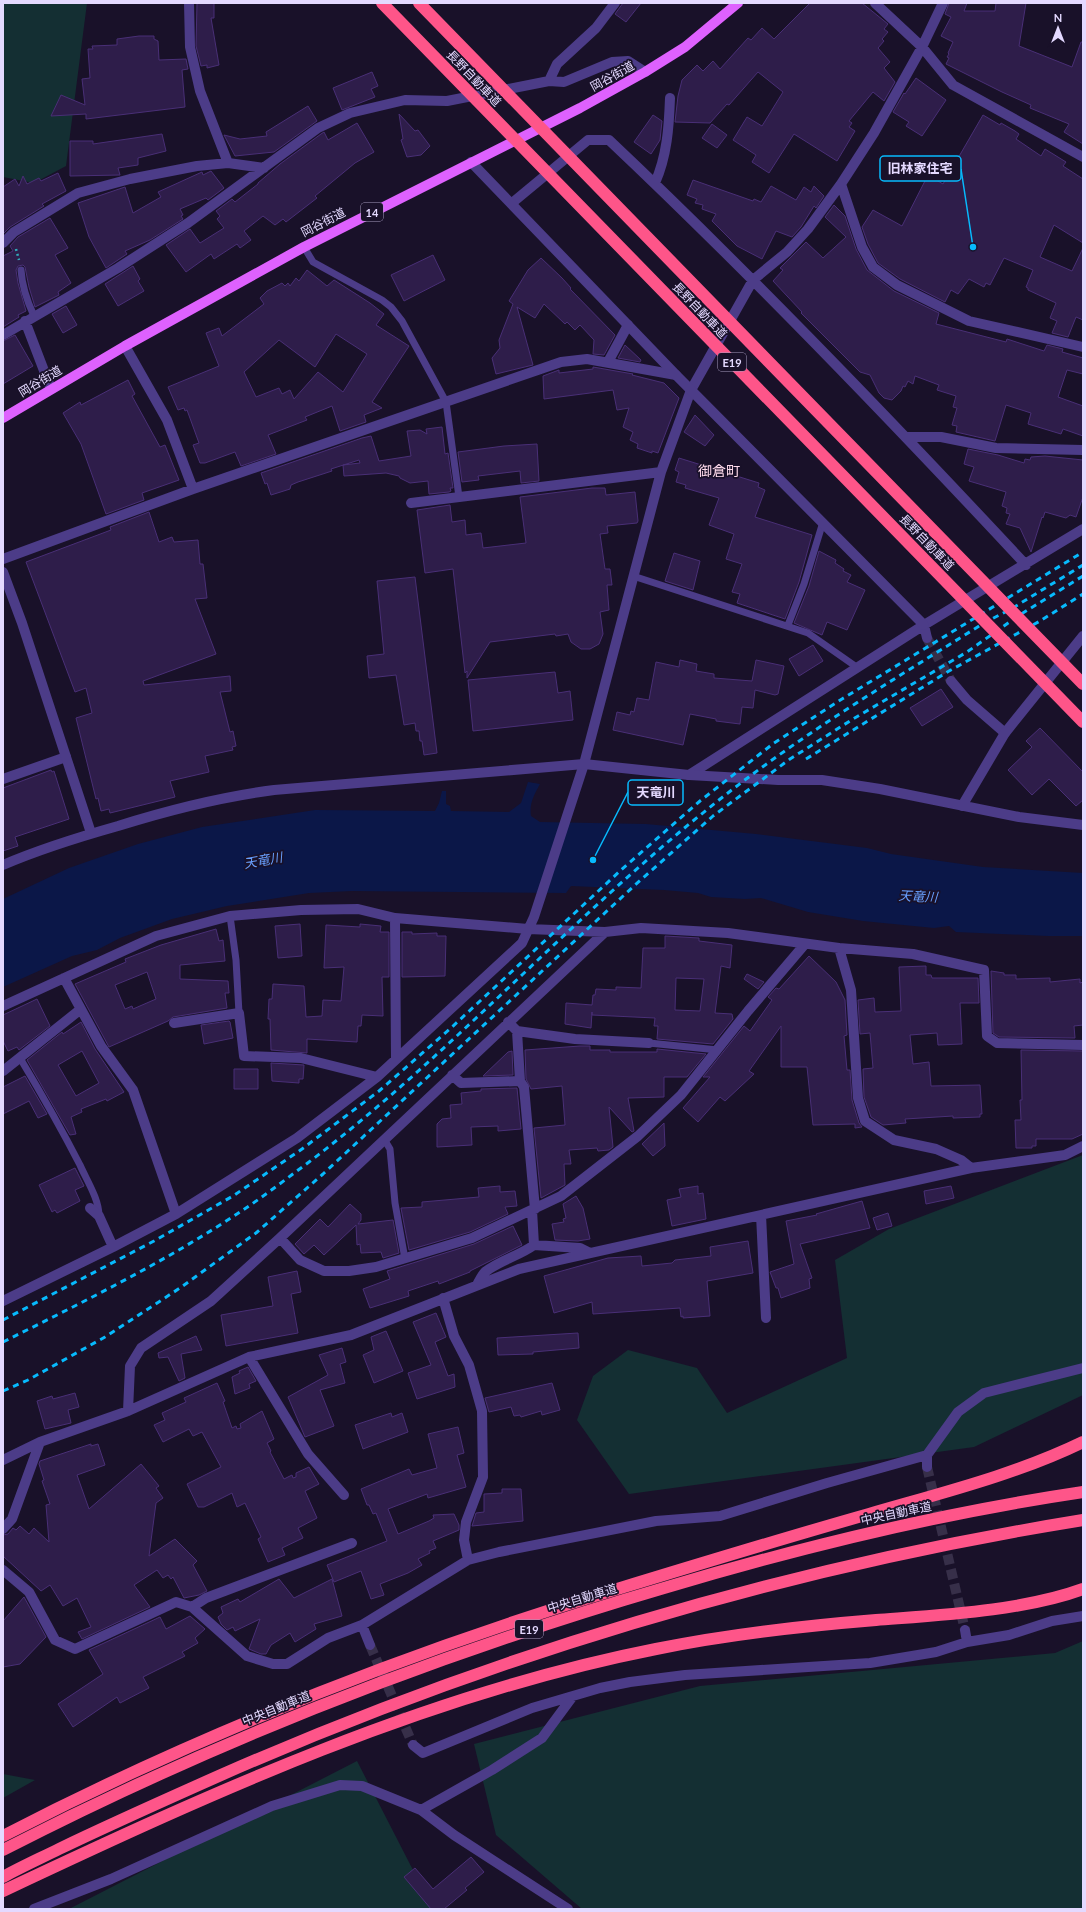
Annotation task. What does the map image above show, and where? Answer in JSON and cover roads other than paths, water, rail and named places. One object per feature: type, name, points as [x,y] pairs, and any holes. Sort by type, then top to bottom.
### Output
[{"type":"highway","name":"長野自動車道","points":[[382,3],[1083,722]]},
{"type":"highway","name":"長野自動車道","points":[[419,3],[1083,684]]},
{"type":"highway","points":[[3,1836],[73,1800],[164,1758],[248,1722],[433,1650],[611,1591],[966,1486],[1063,1452],[1083,1442]]},
{"type":"highway","name":"中央自動車道","points":[[3,1850],[83,1809],[168,1769],[267,1727],[359,1690],[524,1631],[698,1578],[855,1536],[952,1515],[1083,1492]]},
{"type":"highway","name":"E19","points":[[3,1877],[94,1832],[275,1751],[365,1715],[532,1655],[702,1603],[785,1581],[894,1556],[1083,1520]]},
{"type":"highway","points":[[3,1891],[191,1803],[291,1762],[387,1725],[540,1676],[599,1661],[705,1639],[779,1629],[978,1610],[1027,1603],[1083,1589]]},
{"type":"main road","name":"岡谷街道","points":[[3,418],[125,346],[304,247],[580,108],[645,72],[685,47],[738,3]]},
{"type":"street","points":[[189,3],[190,47],[200,91],[228,163]]},
{"type":"street","points":[[549,81],[557,64],[596,28],[615,3]]},
{"type":"street","points":[[875,3],[922,47],[953,85],[1082,155]]},
{"type":"street","points":[[3,1301],[176,1214],[298,1138],[377,1077],[522,943],[534,918],[584,764],[661,472],[691,390],[753,280],[787,252],[808,229],[841,184],[874,133],[922,47],[944,3]]},
{"type":"street","points":[[3,335],[118,268],[188,223],[318,128],[350,113],[405,100],[447,101],[549,81],[564,82],[612,62],[628,61],[645,72]]},
{"type":"street","points":[[655,184],[661,169],[668,133],[670,98]]},
{"type":"street","points":[[512,203],[588,140],[609,140],[753,280],[907,437],[1026,565]]},
{"type":"street","points":[[471,162],[676,375],[924,625],[927,638]]},
{"type":"street","points":[[6,240],[78,193],[130,179],[197,166],[228,163],[264,168]]},
{"type":"street","points":[[841,184],[865,254],[873,267],[897,285],[969,321],[1083,347]]},
{"type":"street","points":[[30,319],[51,389]]},
{"type":"street","points":[[608,362],[628,325]]},
{"type":"street","points":[[125,346],[167,420],[193,489]]},
{"type":"street","points":[[3,559],[193,489],[561,362],[587,359],[676,375]]},
{"type":"street","points":[[907,437],[941,437],[996,448],[1083,450]]},
{"type":"street","points":[[411,503],[661,472]]},
{"type":"street","points":[[689,775],[924,625],[1026,565],[1083,529]]},
{"type":"street","points":[[3,572],[91,833]]},
{"type":"street","points":[[962,806],[1005,733],[1083,636]]},
{"type":"street","points":[[951,681],[967,700],[1005,733]]},
{"type":"street","points":[[3,779],[66,757]]},
{"type":"street","points":[[3,865],[21,857],[91,833],[172,809],[236,795],[274,790],[584,764],[689,775],[778,780],[822,780],[880,789],[1019,817],[1083,825]]},
{"type":"street","points":[[3,1006],[156,936],[230,916],[301,910],[358,909],[395,918],[528,929],[604,932],[641,928],[728,933],[839,948],[913,954],[984,970],[987,1036],[997,1043],[1083,1045]]},
{"type":"street","points":[[395,918],[396,1060]]},
{"type":"street","points":[[128,1412],[130,1366],[141,1348],[211,1301],[280,1238],[604,932]]},
{"type":"street","points":[[280,1238],[300,1260],[324,1271],[349,1272],[376,1267],[405,1259],[472,1238],[560,1196],[638,1136],[681,1095],[748,1011],[805,944]]},
{"type":"street","points":[[839,948],[851,990],[858,1098],[865,1121],[894,1140],[936,1149],[961,1160],[971,1168]]},
{"type":"street","points":[[64,978],[100,1046],[133,1090],[176,1214]]},
{"type":"street","points":[[3,1071],[81,1009]]},
{"type":"street","points":[[174,1023],[239,1013],[244,1056],[301,1058],[377,1077]]},
{"type":"street","points":[[508,1022],[517,1031],[575,1039],[649,1043]]},
{"type":"street","points":[[517,1031],[520,1081],[524,1087],[533,1210],[534,1245]]},
{"type":"street","points":[[452,1075],[461,1083],[520,1081]]},
{"type":"street","points":[[3,1460],[40,1442],[128,1412],[249,1357],[351,1335],[519,1269],[971,1168],[1065,1155],[1083,1146]]},
{"type":"street","points":[[90,1208],[99,1216],[113,1247]]},
{"type":"street","points":[[761,1215],[766,1318]]},
{"type":"street","points":[[477,1285],[484,1273],[507,1259],[522,1254],[534,1245],[580,1248],[590,1253]]},
{"type":"street","points":[[443,1298],[454,1336],[469,1365],[482,1411],[483,1477],[466,1522],[464,1540],[468,1560]]},
{"type":"street","points":[[249,1357],[308,1454],[344,1495]]},
{"type":"street","points":[[927,1467],[927,1455],[958,1412],[984,1393],[1083,1368]]},
{"type":"street","points":[[3,1529],[12,1519],[40,1442]]},
{"type":"street","points":[[3,1570],[29,1592],[55,1640],[75,1649],[176,1602],[192,1607],[247,1656],[273,1664],[287,1664],[328,1638],[362,1625],[468,1560],[499,1552],[656,1521],[720,1516],[827,1483],[927,1455]]},
{"type":"street","points":[[192,1607],[206,1598],[352,1543]]},
{"type":"street","points":[[413,1745],[423,1753],[452,1743],[532,1708],[630,1682],[685,1675],[870,1663],[936,1652],[967,1642],[1009,1635],[1052,1621],[1083,1616]]},
{"type":"street","points":[[362,1625],[370,1645]]},
{"type":"street","points":[[965,1630],[967,1642]]},
{"type":"street","points":[[421,1810],[492,1770],[542,1738],[573,1696]]},
{"type":"street","points":[[34,1909],[111,1879],[272,1806],[340,1786],[362,1786],[421,1810],[454,1835],[568,1909]]},
{"type":"lane","points":[[304,247],[313,262],[382,300],[391,307],[402,321],[446,402],[459,497]]},
{"type":"lane","points":[[21,270],[30,319]]},
{"type":"lane","points":[[788,625],[804,584],[823,522]]},
{"type":"lane","points":[[633,576],[767,621],[788,625],[808,633],[858,668]]},
{"type":"lane","points":[[230,916],[236,960],[239,1013]]},
{"type":"lane","points":[[649,1043],[718,1050]]},
{"type":"lane","points":[[20,1058],[53,1112],[85,1175],[99,1208],[99,1216]]},
{"type":"lane","points":[[384,1139],[390,1150],[395,1203],[405,1259]]},
{"type":"water","points":[[528,782],[540,784],[532,800],[531,816],[540,822],[646,824],[756,834],[867,848],[891,854],[983,867],[1083,873],[1083,936],[956,932],[949,926],[934,928],[863,921],[808,912],[761,898],[745,899],[711,897],[698,893],[664,890],[571,886],[566,893],[352,891],[309,893],[227,906],[172,919],[120,938],[97,950],[72,956],[3,987],[3,899],[69,868],[138,844],[202,827],[315,810],[435,811],[442,791],[446,791],[446,804],[450,806],[451,811],[509,812],[521,803]]},
{"type":"tunnel","points":[[927,638],[951,681]]},
{"type":"tunnel","points":[[927,1467],[965,1630]]},
{"type":"tunnel","points":[[370,1645],[413,1745]]},
{"type":"railway","points":[[3,1320],[154,1241],[233,1196],[302,1149],[379,1091],[452,1027],[621,870],[700,801],[774,743],[842,699],[1083,552]]},
{"type":"railway","points":[[3,1342],[153,1265],[212,1230],[266,1194],[309,1162],[412,1077],[608,895],[658,851],[742,782],[809,734],[878,689],[984,623],[1011,609],[1083,565]]},
{"type":"railway","points":[[3,1391],[28,1380],[105,1337],[180,1288],[256,1233],[323,1174],[635,885],[713,816],[790,759],[853,719],[967,652],[1018,616],[1083,576]]},
{"type":"railway","points":[[806,759],[949,671],[1040,621],[1083,594]]},
{"type":"place","name":"旧林家住宅","points":[[973,247]]},
{"type":"place","name":"天竜川","points":[[593,860]]},
{"type":"district","name":"御倉町","points":[[719,470]]}]
